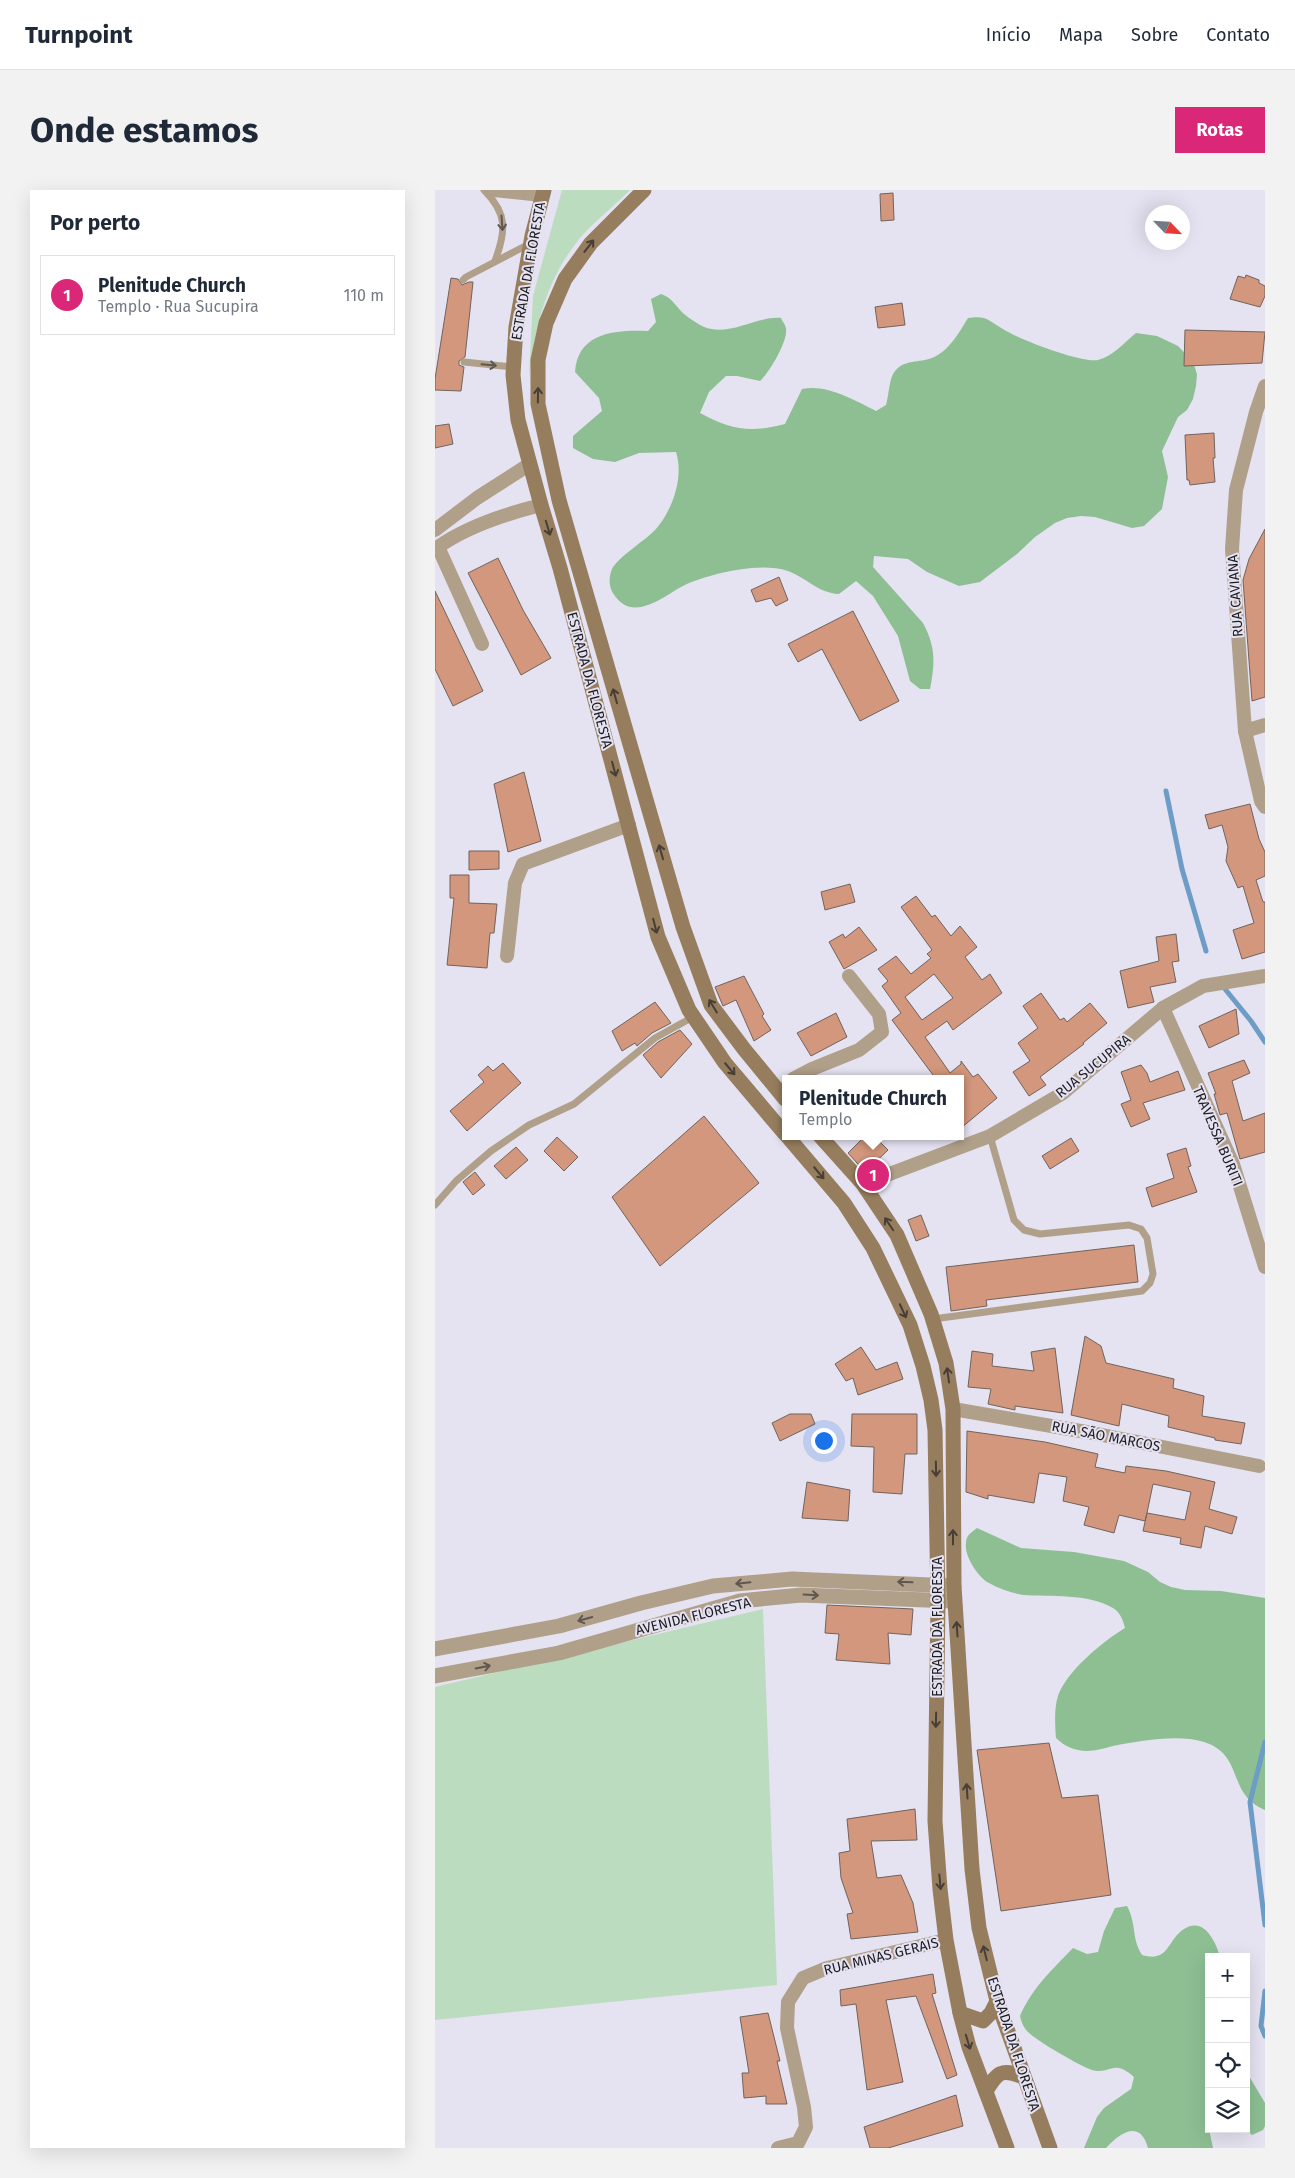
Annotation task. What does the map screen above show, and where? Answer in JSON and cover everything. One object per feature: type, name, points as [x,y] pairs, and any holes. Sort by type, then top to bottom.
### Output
[{"type":"main road","name":"ESTRADA DA FLORESTA","points":[[643,190],[591,243],[565,279],[546,323],[538,360],[538,404],[559,500],[680,918],[701,983],[711,1005],[782,1090]]},
{"type":"main road","name":"ESTRADA DA FLORESTA","points":[[543,193],[531,243],[516,327],[513,367],[518,420],[629,824],[657,936],[689,1010],[725,1063],[782,1130]]},
{"type":"main road","name":"ESTRADA DA FLORESTA","points":[[790,1140],[849,1210],[873,1248],[909,1325],[923,1366],[931,1400],[935,1430],[938,1601],[935,1821],[945,1940],[969,2047],[1007,2148]]},
{"type":"main road","name":"ESTRADA DA FLORESTA","points":[[824,1140],[863,1184],[897,1235],[933,1319],[946,1363],[953,1409],[954,1586],[972,1869],[979,1928],[997,2001],[1050,2148]]},
{"type":"main road","points":[[960,2013],[972,2019],[983,2021],[991,2013],[997,2001]]},
{"type":"main road","points":[[986,2091],[996,2075],[1003,2072],[1011,2072],[1023,2077]]},
{"type":"street","points":[[494,190],[543,193]]},
{"type":"street","name":"RUA CAVIANA","points":[[1265,386],[1235,490],[1232,550],[1245,731],[1261,801],[1265,807]]},
{"type":"street","points":[[435,530],[477,498],[530,464]]},
{"type":"street","points":[[482,644],[437,544],[518,511],[541,506]]},
{"type":"street","points":[[1245,731],[1265,725]]},
{"type":"street","points":[[507,956],[515,883],[523,864],[629,824]]},
{"type":"street","points":[[800,1075],[812,1068],[859,1050],[882,1032],[879,1014],[849,976]]},
{"type":"street","name":"RUA SUCUPIRA","points":[[863,1184],[990,1136],[1063,1093],[1163,1008],[1203,986],[1265,976]]},
{"type":"street","name":"TRAVESSA BURITI","points":[[1163,1008],[1233,1164],[1265,1267]]},
{"type":"street","name":"RUA SÃO MARCOS","points":[[953,1409],[1092,1433],[1259,1466]]},
{"type":"street","name":"AVENIDA FLORESTA","points":[[435,1649],[559,1626],[641,1603],[713,1586],[792,1579],[954,1586]]},
{"type":"street","name":"AVENIDA FLORESTA","points":[[435,1676],[559,1653],[741,1601],[801,1595],[955,1601]]},
{"type":"street","name":"RUA MINAS GERAIS","points":[[778,2148],[798,2143],[806,2128],[804,2107],[787,2028],[788,2002],[803,1978],[827,1968],[945,1940]]},
{"type":"lane","points":[[484,190],[497,202],[502,216],[502,237],[495,261]]},
{"type":"lane","points":[[463,280],[531,243]]},
{"type":"lane","points":[[464,362],[513,367]]},
{"type":"lane","points":[[435,1205],[456,1182],[491,1152],[529,1125],[574,1104],[655,1038],[694,1017]]},
{"type":"lane","points":[[933,1319],[1142,1291],[1150,1283],[1153,1274],[1147,1238],[1141,1229],[1129,1225],[1040,1234],[1025,1230],[1014,1220],[990,1136]]},
{"type":"green space","points":[[562,190],[630,190],[580,238],[559,270],[544,304],[539,322],[529,379],[533,296]]},
{"type":"green space","points":[[661,294],[671,300],[691,320],[704,327],[714,329],[723,330],[771,318],[781,318],[786,328],[784,341],[773,364],[764,377],[760,381],[737,376],[726,376],[709,392],[700,413],[721,423],[751,429],[785,424],[802,389],[811,388],[831,391],[876,411],[886,405],[890,382],[895,371],[903,365],[927,360],[944,351],[968,318],[979,317],[987,319],[1035,344],[1064,354],[1090,360],[1098,360],[1108,356],[1136,333],[1157,336],[1178,346],[1193,362],[1197,374],[1193,399],[1187,410],[1178,417],[1162,451],[1168,477],[1162,509],[1144,526],[1132,528],[1095,517],[1067,518],[1055,523],[1035,537],[1017,554],[980,582],[959,586],[927,572],[908,559],[874,556],[873,567],[923,623],[927,632],[933,656],[930,689],[920,689],[910,681],[898,636],[873,596],[856,581],[839,594],[825,591],[788,571],[771,568],[743,569],[694,581],[646,606],[628,606],[620,602],[611,590],[611,573],[613,567],[622,557],[656,529],[667,512],[678,482],[679,472],[676,452],[639,453],[615,462],[593,459],[573,448],[573,436],[602,411],[599,398],[575,372],[583,349],[591,341],[611,333],[648,331],[656,322],[651,299]]},
{"type":"green space","points":[[977,1528],[1021,1548],[1074,1552],[1124,1561],[1148,1572],[1160,1582],[1171,1587],[1185,1590],[1221,1591],[1265,1598],[1265,1810],[1253,1803],[1245,1794],[1225,1756],[1217,1748],[1204,1742],[1171,1738],[1135,1742],[1087,1751],[1070,1747],[1056,1738],[1056,1706],[1062,1687],[1086,1658],[1125,1628],[1123,1622],[1115,1610],[1103,1603],[1081,1598],[1023,1595],[989,1583],[976,1571],[967,1554],[966,1540]]},
{"type":"green space","points":[[763,1609],[777,1985],[435,2020],[435,1687]]},
{"type":"green space","points":[[1127,1906],[1132,1919],[1136,1942],[1142,1955],[1158,1956],[1167,1949],[1178,1934],[1191,1926],[1203,1928],[1208,1932],[1218,1951],[1219,1953],[1205,1953],[1205,2133],[1210,2133],[1213,2148],[1148,2148],[1144,2139],[1135,2131],[1123,2134],[1106,2148],[1084,2148],[1097,2117],[1104,2108],[1131,2089],[1134,2077],[1127,2071],[1116,2068],[1098,2071],[1086,2068],[1030,2034],[1022,2022],[1020,2016],[1030,1997],[1073,1948],[1087,1954],[1098,1952],[1104,1931],[1115,1908]]},
{"type":"green space","points":[[1250,2078],[1265,2103],[1265,2126],[1263,2130],[1252,2135],[1250,2133]]},
{"type":"building","points":[[893,193],[894,220],[881,221],[880,194]]},
{"type":"building","points":[[1246,275],[1259,280],[1259,283],[1265,286],[1265,296],[1260,307],[1230,299],[1238,276],[1245,278]]},
{"type":"building","points":[[451,278],[458,279],[462,285],[473,282],[465,357],[459,361],[459,365],[464,367],[461,391],[435,390],[435,379]]},
{"type":"building","points":[[902,303],[905,325],[878,328],[875,307]]},
{"type":"building","points":[[1185,330],[1265,332],[1262,363],[1184,366]]},
{"type":"building","points":[[449,424],[453,444],[435,448],[435,426]]},
{"type":"building","points":[[1214,433],[1215,458],[1213,458],[1215,482],[1190,485],[1189,480],[1187,480],[1185,435]]},
{"type":"building","points":[[1265,529],[1265,697],[1252,701],[1243,580],[1249,559]]},
{"type":"building","points":[[498,558],[523,610],[551,658],[521,675],[468,573]]},
{"type":"building","points":[[779,577],[788,600],[776,606],[771,598],[756,602],[751,590]]},
{"type":"building","points":[[435,591],[483,691],[453,706],[435,669]]},
{"type":"building","points":[[853,611],[899,701],[860,721],[822,649],[798,662],[788,644]]},
{"type":"building","points":[[524,772],[541,841],[508,852],[494,784]]},
{"type":"building","points":[[1250,804],[1259,839],[1265,852],[1265,876],[1256,880],[1263,902],[1265,902],[1265,952],[1242,959],[1233,930],[1254,923],[1243,886],[1238,888],[1226,861],[1228,847],[1222,825],[1209,829],[1205,815]]},
{"type":"building","points":[[469,851],[499,851],[499,869],[469,870]]},
{"type":"building","points":[[450,875],[469,875],[469,903],[497,904],[494,933],[490,933],[487,968],[447,965],[454,898],[450,898]]},
{"type":"building","points":[[850,884],[855,902],[825,910],[821,892]]},
{"type":"building","points":[[916,896],[932,917],[935,915],[951,936],[960,926],[977,947],[965,957],[982,980],[990,974],[1002,993],[953,1030],[947,1021],[925,1037],[950,1073],[961,1064],[961,1061],[973,1077],[978,1074],[997,1098],[964,1126],[964,1075],[933,1075],[892,1020],[901,1013],[882,986],[888,981],[878,969],[896,956],[911,974],[931,958],[927,954],[932,950],[901,907]],"holes":[[[934,974],[953,998],[922,1020],[905,997]]]},
{"type":"building","points":[[859,927],[877,950],[844,969],[829,942],[843,934],[845,938]]},
{"type":"building","points":[[1176,934],[1179,961],[1172,962],[1176,982],[1150,987],[1154,1002],[1128,1008],[1120,971],[1159,961],[1156,937]]},
{"type":"building","points":[[744,976],[764,1014],[762,1016],[771,1030],[754,1041],[736,1000],[723,1006],[715,987]]},
{"type":"building","points":[[1041,993],[1060,1020],[1064,1018],[1067,1022],[1090,1003],[1107,1023],[1084,1044],[1040,1077],[1046,1085],[1029,1096],[1013,1072],[1030,1061],[1018,1043],[1038,1028],[1023,1006]]},
{"type":"building","points":[[655,1002],[671,1023],[652,1033],[637,1046],[635,1043],[622,1051],[612,1031]]},
{"type":"building","points":[[1236,1009],[1239,1034],[1209,1048],[1199,1026]]},
{"type":"building","points":[[836,1013],[847,1037],[811,1056],[797,1033]]},
{"type":"building","points":[[680,1030],[692,1044],[661,1078],[643,1055],[658,1042]]},
{"type":"building","points":[[1244,1060],[1250,1073],[1232,1081],[1243,1121],[1265,1113],[1265,1152],[1240,1159],[1227,1113],[1220,1115],[1214,1094],[1216,1094],[1208,1073]]},
{"type":"building","points":[[503,1063],[521,1083],[467,1131],[450,1111],[484,1082],[478,1075],[488,1066],[493,1071]]},
{"type":"building","points":[[1141,1065],[1147,1073],[1150,1082],[1178,1071],[1185,1090],[1143,1103],[1150,1119],[1131,1127],[1121,1104],[1131,1100],[1121,1072]]},
{"type":"building","points":[[704,1116],[759,1183],[660,1266],[612,1197]]},
{"type":"building","points":[[557,1137],[578,1157],[564,1171],[544,1151]]},
{"type":"building","points":[[1071,1138],[1079,1151],[1050,1169],[1042,1156]]},
{"type":"building","points":[[861,1140],[878,1140],[888,1150],[865,1172],[848,1153]]},
{"type":"building","points":[[516,1147],[528,1160],[506,1179],[494,1166]]},
{"type":"building","points":[[1186,1148],[1191,1166],[1188,1167],[1197,1192],[1152,1207],[1146,1188],[1174,1178],[1167,1154]]},
{"type":"building","points":[[475,1172],[485,1185],[473,1195],[463,1182]]},
{"type":"building","points":[[921,1215],[929,1236],[916,1241],[908,1220]]},
{"type":"building","points":[[1134,1245],[1138,1282],[986,1300],[987,1306],[951,1311],[946,1267]]},
{"type":"building","points":[[1085,1336],[1101,1346],[1106,1363],[1174,1379],[1173,1388],[1204,1396],[1202,1416],[1245,1423],[1241,1444],[1215,1440],[1215,1438],[1168,1427],[1169,1416],[1122,1404],[1119,1426],[1071,1415]]},
{"type":"building","points":[[861,1347],[876,1370],[897,1362],[903,1379],[858,1395],[853,1378],[846,1381],[835,1364]]},
{"type":"building","points":[[1055,1348],[1063,1413],[1015,1406],[1015,1410],[988,1404],[991,1389],[968,1387],[972,1351],[993,1354],[992,1366],[1034,1371],[1031,1352]]},
{"type":"building","points":[[790,1414],[811,1414],[815,1424],[780,1441],[772,1423]]},
{"type":"building","points":[[852,1414],[917,1414],[917,1454],[905,1454],[902,1494],[873,1492],[874,1447],[851,1446]]},
{"type":"building","points":[[967,1431],[1045,1442],[1098,1454],[1095,1467],[1125,1473],[1126,1466],[1166,1471],[1215,1482],[1209,1509],[1237,1517],[1232,1534],[1205,1526],[1201,1548],[1180,1544],[1181,1538],[1143,1531],[1147,1513],[1145,1521],[1119,1515],[1114,1533],[1084,1525],[1089,1507],[1063,1501],[1067,1477],[1039,1473],[1034,1503],[988,1495],[988,1499],[966,1492]],"holes":[[[1153,1484],[1191,1492],[1185,1520],[1147,1513]]]},
{"type":"building","points":[[807,1482],[850,1490],[848,1521],[802,1518]]},
{"type":"building","points":[[827,1605],[913,1609],[911,1635],[888,1633],[890,1664],[836,1660],[839,1634],[825,1633]]},
{"type":"building","points":[[1049,1743],[1062,1798],[1098,1795],[1111,1895],[1001,1911],[977,1750]]},
{"type":"building","points":[[915,1809],[917,1840],[871,1841],[877,1878],[901,1875],[913,1903],[918,1932],[851,1939],[847,1914],[853,1913],[841,1878],[839,1853],[850,1851],[847,1819]]},
{"type":"building","points":[[933,1974],[936,1993],[932,1994],[957,2075],[947,2079],[916,1996],[886,2000],[903,2082],[867,2090],[856,2004],[841,2006],[840,1990]]},
{"type":"building","points":[[768,2013],[780,2061],[777,2061],[787,2104],[766,2104],[766,2096],[744,2098],[742,2073],[749,2073],[740,2017]]},
{"type":"building","points":[[956,2095],[963,2126],[888,2148],[870,2148],[864,2127]]},
{"type":"waterway","points":[[1166,791],[1182,869],[1206,951]]},
{"type":"waterway","points":[[1225,989],[1265,1042]]},
{"type":"waterway","points":[[1265,1742],[1250,1802],[1265,1925]]},
{"type":"waterway","points":[[1265,1991],[1261,2026],[1265,2036]]},
{"type":"place","name":"Plenitude Church","points":[[873,1175]]}]
